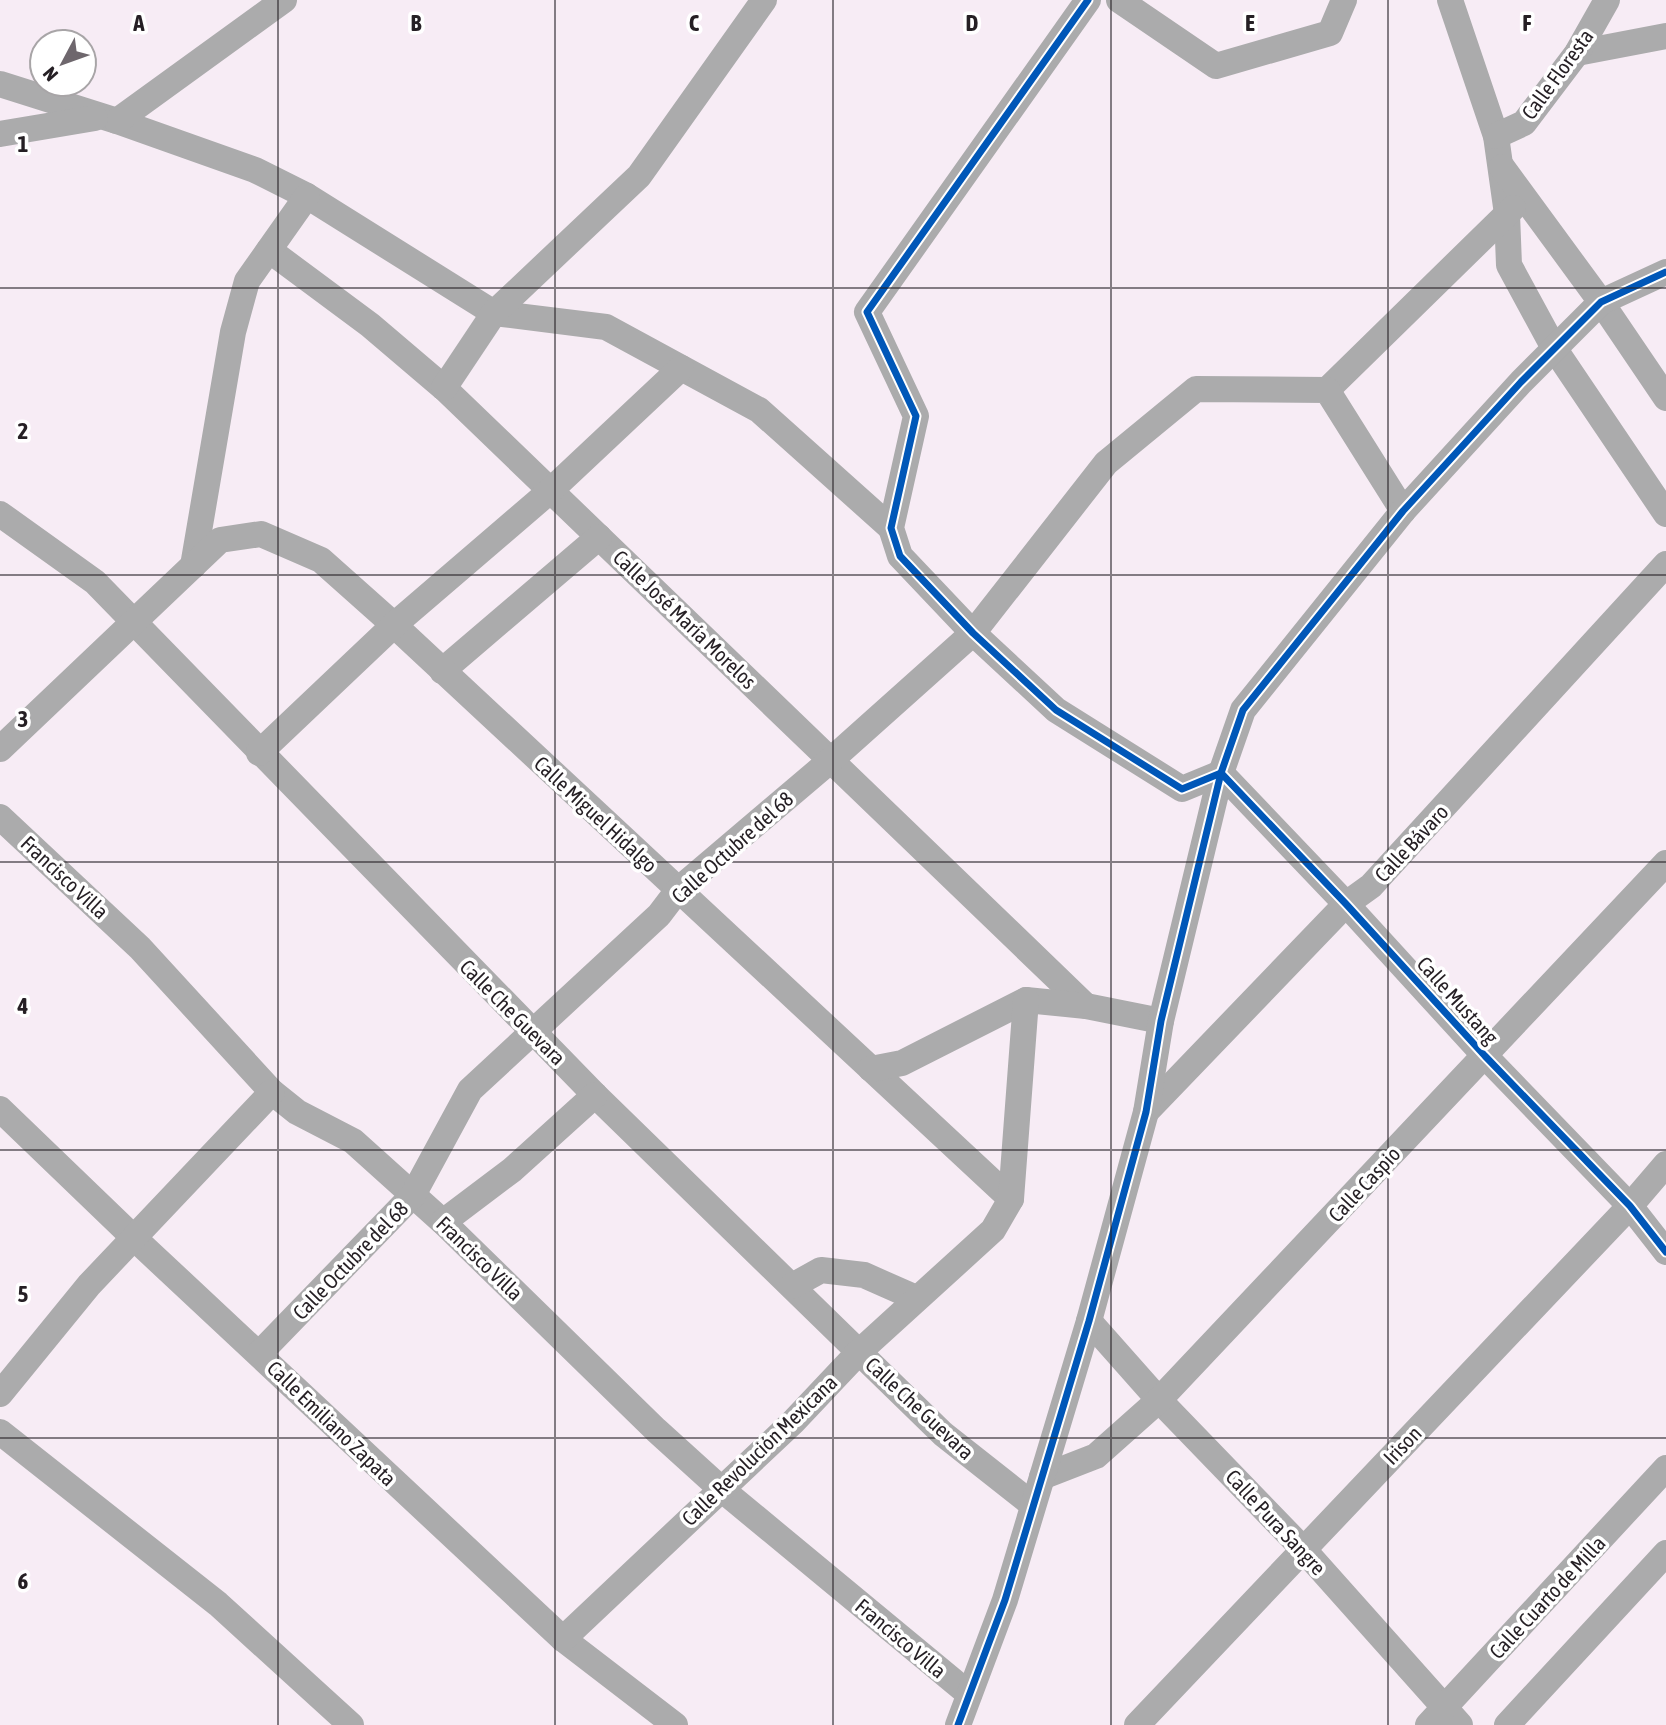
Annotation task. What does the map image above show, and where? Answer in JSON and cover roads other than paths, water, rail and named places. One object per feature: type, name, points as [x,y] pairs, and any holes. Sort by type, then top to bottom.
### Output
[{"type":"street","points":[[0,134],[108,119],[284,0]]},
{"type":"street","points":[[444,388],[494,313],[639,176],[764,0]]},
{"type":"street","points":[[1088,0],[867,312],[916,416],[891,527],[900,556],[973,633],[1056,710],[1182,789],[1221,773]]},
{"type":"street","points":[[1119,0],[1216,66],[1330,33],[1344,0]]},
{"type":"street","points":[[1450,0],[1496,136],[1499,163],[1516,206],[1601,302],[1666,398]]},
{"type":"street","name":"Calle Floresta","points":[[1496,136],[1524,123],[1577,53],[1607,0]]},
{"type":"street","points":[[1577,53],[1666,36]]},
{"type":"street","points":[[0,84],[255,170],[307,196],[494,313],[606,327],[759,410],[891,527]]},
{"type":"street","points":[[0,749],[193,566],[233,332],[247,281],[307,196]]},
{"type":"street","points":[[1516,206],[1509,265],[1554,349],[1666,514]]},
{"type":"street","points":[[1403,511],[1327,390],[1516,206]]},
{"type":"street","name":"Calle José María Morelos","points":[[269,250],[370,326],[444,388],[1086,1006]]},
{"type":"street","points":[[958,1725],[1005,1600],[1089,1321],[1146,1112],[1161,1021],[1221,773],[1243,710],[1403,511],[1554,349],[1601,302],[1666,272]]},
{"type":"street","points":[[259,753],[394,625],[550,491],[681,368]]},
{"type":"street","name":"Calle Octubre del 68","points":[[260,1354],[413,1195],[470,1090],[659,915],[678,890],[831,760],[973,633],[1106,463],[1196,389],[1327,390]]},
{"type":"street","name":"Calle Che Guevara","points":[[0,514],[95,582],[595,1095],[943,1434],[1033,1505]]},
{"type":"street","name":"Calle Miguel Hidalgo","points":[[193,566],[220,540],[261,534],[321,560],[1010,1199]]},
{"type":"street","points":[[442,671],[599,537]]},
{"type":"street","name":"Calle Bávaro","points":[[1146,1112],[1346,904],[1371,886],[1666,564]]},
{"type":"street","name":"Calle Mustang","points":[[1221,773],[1485,1056],[1630,1206],[1666,1252]]},
{"type":"street","name":"Francisco Villa","points":[[0,817],[140,948],[272,1092],[297,1112],[353,1141],[443,1222],[656,1430],[720,1488],[969,1695]]},
{"type":"street","name":"Calle Caspio","points":[[1042,1477],[1096,1456],[1159,1400],[1666,863]]},
{"type":"street","points":[[871,1069],[902,1063],[1026,1000],[1086,1006],[1161,1021]]},
{"type":"street","points":[[1010,1199],[1026,1000]]},
{"type":"street","points":[[0,1394],[42,1340],[133,1237],[272,1092]]},
{"type":"street","points":[[443,1222],[512,1170],[595,1095]]},
{"type":"street","name":"Calle Emiliano Zapata","points":[[0,1109],[563,1639],[675,1725]]},
{"type":"street","name":"Irison","points":[[1137,1725],[1630,1206],[1666,1164]]},
{"type":"street","name":"Calle Revolución Mexicana","points":[[563,1639],[793,1422],[859,1352],[993,1230],[1010,1199]]},
{"type":"street","points":[[792,1286],[821,1270],[864,1275],[916,1298]]},
{"type":"street","name":"Calle Pura Sangre","points":[[1089,1321],[1159,1400],[1303,1549],[1444,1719]]},
{"type":"street","points":[[0,1432],[218,1604],[351,1725]]},
{"type":"street","name":"Calle Cuarto de Milla","points":[[1444,1719],[1666,1468]]},
{"type":"street","points":[[1507,1725],[1666,1553]]}]
